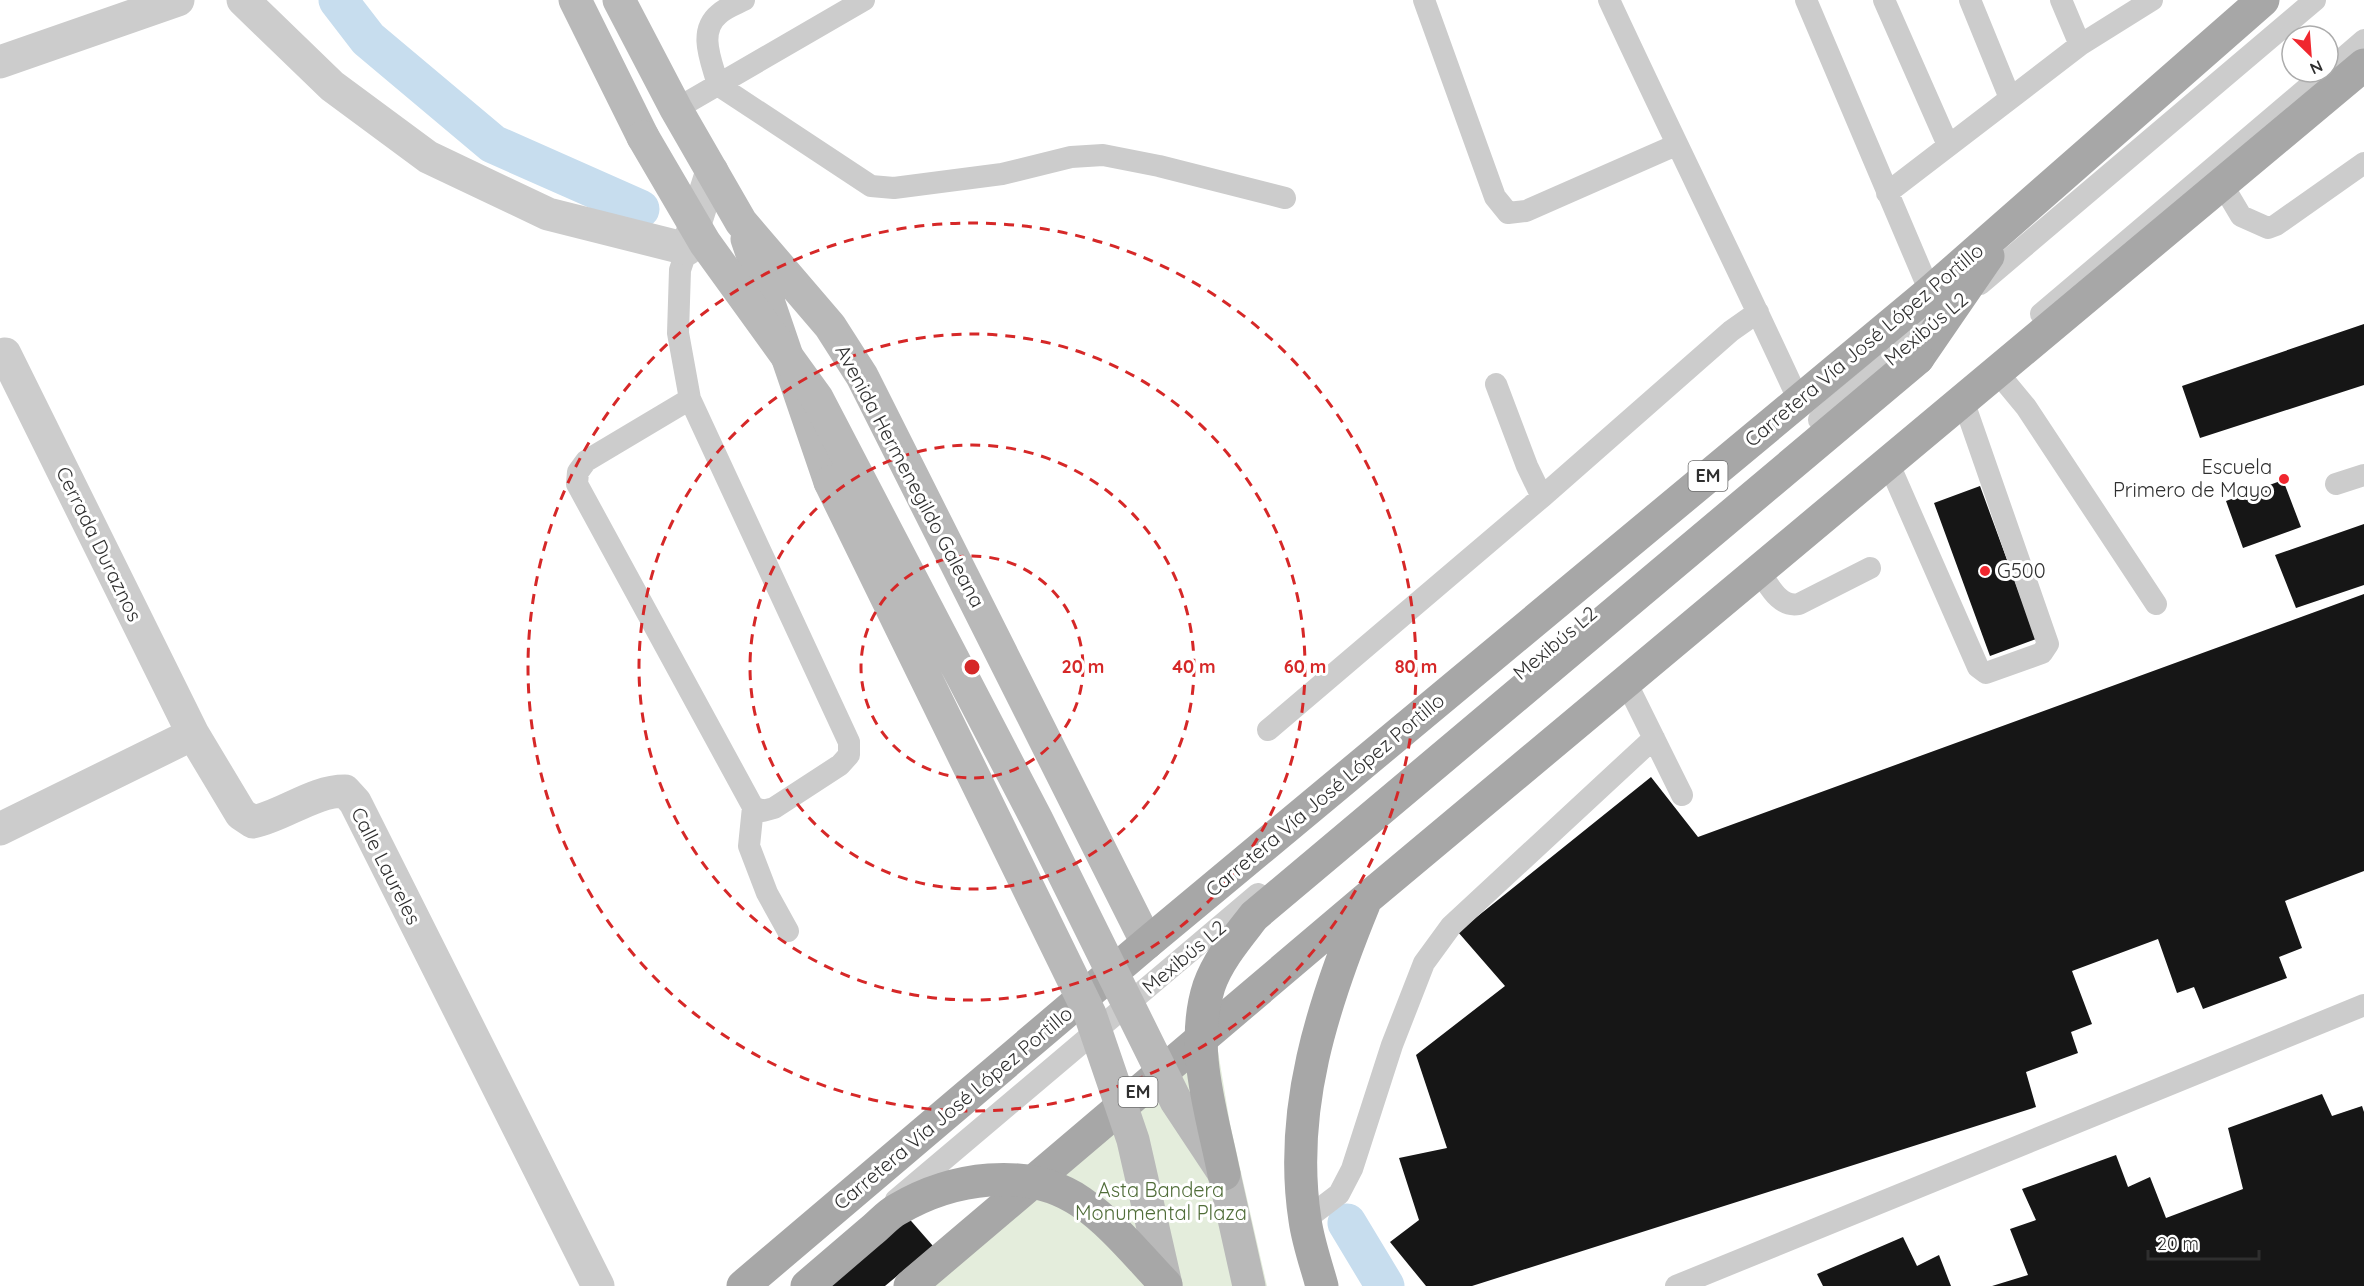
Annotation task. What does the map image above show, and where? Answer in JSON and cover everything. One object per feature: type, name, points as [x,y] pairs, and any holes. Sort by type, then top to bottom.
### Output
[{"type":"main road","points":[[1224,1174],[1204,1074],[1200,1039],[1201,1015],[1210,984],[1229,948],[1254,916],[1918,358],[1943,297],[2011,222],[2263,0]]},
{"type":"main road","name":"EM","points":[[910,1286],[1366,899],[2364,65]]},
{"type":"main road","name":"Carretera Vía José López Portillo","points":[[743,1286],[1147,944],[1799,400],[1943,297]]},
{"type":"main road","points":[[1322,1286],[1305,1220],[1299,1149],[1311,1063],[1338,966],[1366,899]]},
{"type":"main road","points":[[807,1286],[896,1209],[936,1191],[978,1181],[1018,1179],[1049,1188],[1080,1202],[1111,1228],[1166,1286]]},
{"type":"street","points":[[0,62],[178,0]]},
{"type":"street","points":[[243,0],[332,86],[428,157],[548,214],[687,249],[712,171]]},
{"type":"street","points":[[575,0],[643,137],[705,243],[817,398],[1037,819],[1176,1101],[1224,1174],[1249,1286]]},
{"type":"street","name":"Avenida Hermenegildo Galeana","points":[[619,0],[676,109],[741,222],[830,327],[862,376],[1147,944]]},
{"type":"street","points":[[741,222],[830,482],[1090,1014],[1133,1140],[1166,1286]]},
{"type":"street","name":"Cerrada Duraznos","points":[[5,354],[193,734]]},
{"type":"street","points":[[0,830],[193,734]]},
{"type":"street","name":"Calle Laureles","points":[[193,734],[242,814],[254,822],[267,819],[332,791],[345,791],[355,802],[598,1286]]},
{"type":"lane","points":[[744,0],[718,14],[708,27],[706,42],[718,84],[871,186],[894,188],[1002,174],[1071,157],[1103,155],[1159,166],[1285,198]]},
{"type":"lane","points":[[676,109],[864,0]]},
{"type":"lane","points":[[1424,0],[1495,197],[1508,213],[1526,211],[1676,145]]},
{"type":"lane","points":[[1609,0],[1799,400]]},
{"type":"lane","points":[[1806,0],[1887,193],[1943,297]]},
{"type":"lane","points":[[1884,0],[1948,145]]},
{"type":"lane","points":[[1970,0],[2010,98]]},
{"type":"lane","points":[[2061,0],[2080,45]]},
{"type":"lane","points":[[1887,193],[2080,45],[2151,0]]},
{"type":"lane","name":"Mexibús L2","points":[[795,1286],[1943,297],[2315,0]]},
{"type":"lane","points":[[2340,60],[2364,40]]},
{"type":"lane","points":[[893,1286],[2312,84]]},
{"type":"lane","points":[[2222,184],[2241,216],[2268,228],[2276,225],[2364,163]]},
{"type":"lane","points":[[687,249],[681,270],[678,333],[690,399],[849,742],[849,755],[840,765],[774,808],[763,811],[753,807]]},
{"type":"lane","points":[[1268,730],[1542,497],[1731,331],[1758,312]]},
{"type":"lane","points":[[1997,372],[2026,407],[2156,604]]},
{"type":"lane","points":[[1496,384],[1527,466],[1542,497]]},
{"type":"lane","points":[[690,399],[586,461],[578,472],[577,484],[753,807],[749,846],[767,893],[788,931]]},
{"type":"lane","points":[[1888,462],[1978,667],[1986,673],[2042,653],[2048,644],[1963,400]]},
{"type":"lane","points":[[2336,484],[2364,475]]},
{"type":"lane","points":[[1759,571],[1782,602],[1790,606],[1799,604],[1870,568]]},
{"type":"lane","points":[[1626,682],[1682,795]]},
{"type":"lane","points":[[1305,1220],[1339,1194],[1352,1169],[1392,1045],[1424,963],[1435,946],[1451,926],[1654,738]]},
{"type":"lane","points":[[1676,1286],[2364,1005]]},
{"type":"green space","name":"Asta Bandera Monumental Plaza","points":[[1217,1045],[1230,1124],[1267,1286],[932,1286]]},
{"type":"building","points":[[2364,324],[2364,385],[2200,438],[2182,386]]},
{"type":"building","points":[[2283,480],[2301,527],[2243,548],[2226,501]]},
{"type":"building","name":"G500","points":[[1980,486],[2036,639],[1990,656],[1934,503]]},
{"type":"building","points":[[2364,524],[2364,585],[2296,608],[2275,555]]},
{"type":"building","points":[[2364,594],[2364,871],[2285,901],[2302,948],[2279,957],[2287,978],[2203,1009],[2194,987],[2177,993],[2158,939],[2072,971],[2092,1024],[2071,1032],[2078,1053],[2026,1072],[2036,1107],[1472,1286],[1426,1286],[1390,1242],[1419,1220],[1399,1158],[1447,1148],[1416,1055],[1505,986],[1458,932],[1651,777],[1698,837]]},
{"type":"building","points":[[2322,1094],[2332,1116],[2362,1106],[2364,1112],[2364,1286],[1992,1286],[2028,1275],[2010,1229],[2036,1220],[2022,1189],[2116,1155],[2128,1187],[2150,1177],[2166,1218],[2243,1189],[2228,1128]]},
{"type":"building","points":[[898,1206],[933,1246],[885,1286],[804,1286]]},
{"type":"building","points":[[1903,1237],[1917,1266],[1939,1255],[1951,1286],[1823,1286],[1817,1274]]},
{"type":"waterway","points":[[338,0],[368,39],[493,144],[640,209]]},
{"type":"waterway","points":[[1347,1223],[1385,1286]]},
{"type":"place","name":"Escuela Primero de Mayo","points":[[2284,479]]},
{"type":"place","name":"G500","points":[[1985,571]]}]
